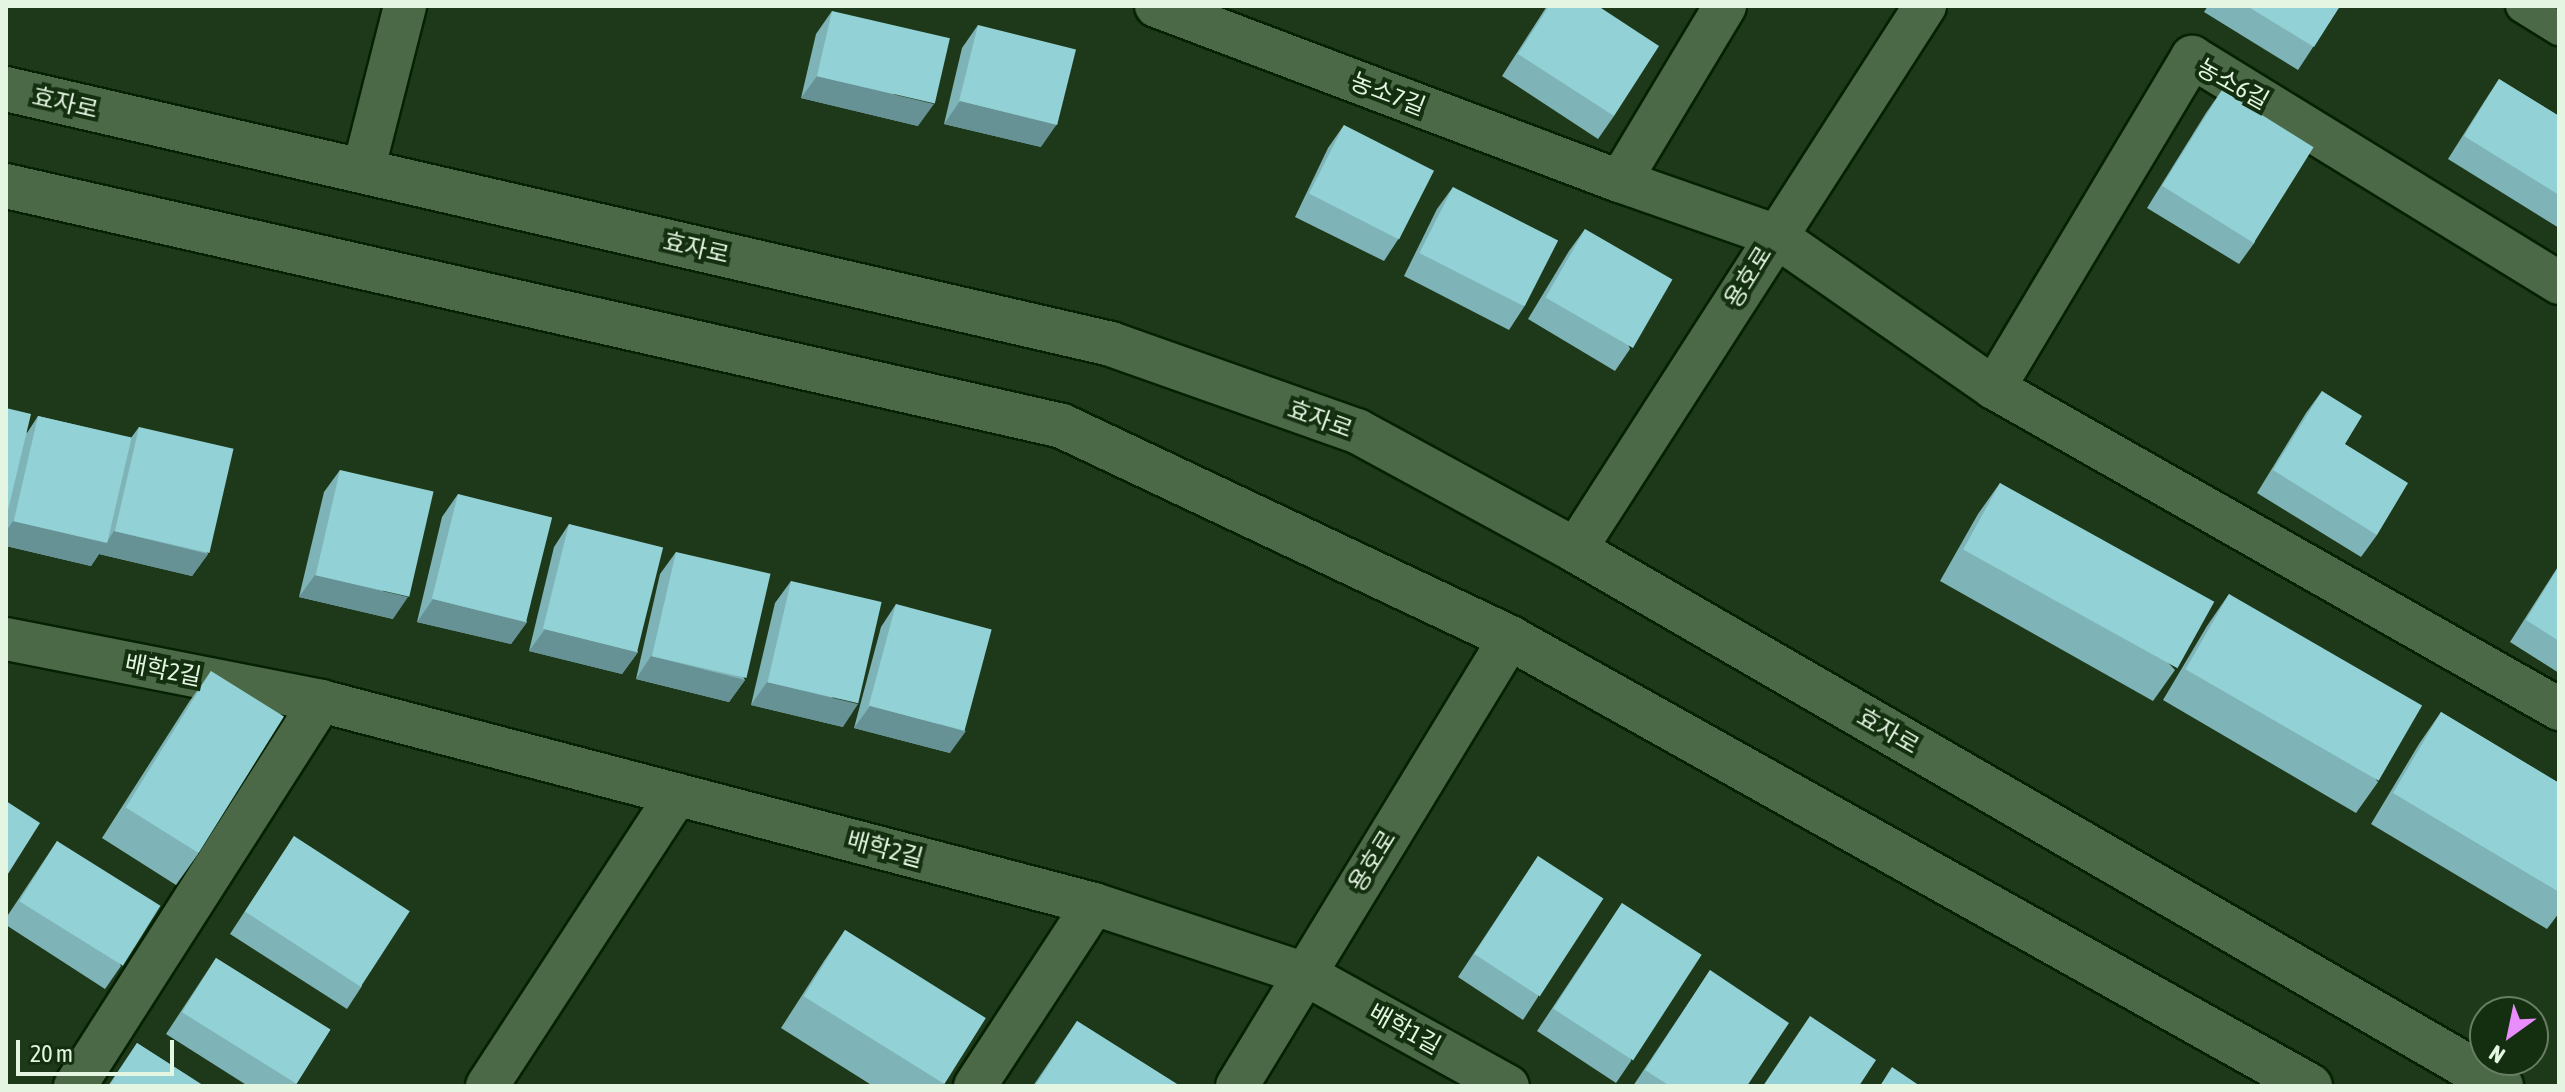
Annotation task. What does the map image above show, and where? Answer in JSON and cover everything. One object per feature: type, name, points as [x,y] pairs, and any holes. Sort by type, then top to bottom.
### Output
[{"type":"street","points":[[363,171],[405,6]]},
{"type":"street","name":"농소7길","points":[[1156,6],[1620,181],[1774,235]]},
{"type":"street","points":[[1620,181],[1725,6]]},
{"type":"street","name":"용호로","points":[[1575,550],[1774,235],[1925,6]]},
{"type":"street","points":[[2522,6],[2559,29]]},
{"type":"street","name":"농소6길","points":[[1994,388],[2192,57],[2559,283]]},
{"type":"street","name":"효자로","points":[[6,89],[1111,344],[1357,431],[1575,550],[2501,1086]]},
{"type":"street","points":[[6,186],[1062,426],[1510,638],[2310,1086]]},
{"type":"street","points":[[1774,235],[1994,388],[2559,709]]},
{"type":"street","name":"용호로","points":[[1237,1086],[1303,973],[1510,638]]},
{"type":"street","name":"배학2길","points":[[6,639],[321,701],[1094,904],[1303,973]]},
{"type":"street","points":[[75,1086],[321,701]]},
{"type":"street","points":[[487,1086],[677,794]]},
{"type":"street","points":[[975,1086],[1094,904]]},
{"type":"street","name":"배학1길","points":[[1303,973],[1508,1086]]},
{"type":"building","points":[[1549,6],[1598,6],[1659,46],[1614,116],[1518,54]]},
{"type":"building","points":[[2247,6],[2340,6],[2314,47]]},
{"type":"building","points":[[832,11],[950,38],[935,104],[817,76]]},
{"type":"building","points":[[978,25],[1076,49],[1057,125],[959,101]]},
{"type":"building","points":[[2499,79],[2559,116],[2559,195],[2464,136]]},
{"type":"building","points":[[2222,90],[2314,147],[2254,243],[2162,186]]},
{"type":"building","points":[[1344,125],[1434,171],[1399,239],[1309,194]]},
{"type":"building","points":[[1453,187],[1558,241],[1525,307],[1419,253]]},
{"type":"building","points":[[1585,229],[1672,280],[1633,348],[1546,297]]},
{"type":"building","points":[[2322,391],[2362,416],[2345,444],[2408,483],[2377,535],[2273,470]]},
{"type":"building","points":[[6,408],[31,414],[6,518]]},
{"type":"building","points":[[38,416],[132,438],[107,543],[14,521]]},
{"type":"building","points":[[139,427],[234,449],[209,553],[115,531]]},
{"type":"building","points":[[340,470],[434,492],[409,597],[316,575]]},
{"type":"building","points":[[2000,483],[2214,602],[2177,668],[1963,549]]},
{"type":"building","points":[[458,494],[552,517],[526,622],[432,599]]},
{"type":"building","points":[[569,524],[663,547],[637,652],[543,629]]},
{"type":"building","points":[[676,552],[771,574],[746,678],[652,656]]},
{"type":"building","points":[[2559,566],[2559,641],[2526,620]]},
{"type":"building","points":[[791,581],[882,602],[858,703],[768,682]]},
{"type":"building","points":[[2229,594],[2422,706],[2379,781],[2186,669]]},
{"type":"building","points":[[896,604],[992,630],[964,731],[869,705]]},
{"type":"building","points":[[211,671],[284,717],[199,853],[126,808]]},
{"type":"building","points":[[2441,712],[2559,783],[2559,892],[2393,793]]},
{"type":"building","points":[[6,801],[40,823],[6,877]]},
{"type":"building","points":[[294,836],[410,911],[361,987],[245,911]]},
{"type":"building","points":[[57,841],[160,906],[123,966],[19,901]]},
{"type":"building","points":[[1538,856],[1603,898],[1540,997],[1474,954]]},
{"type":"building","points":[[1622,903],[1702,955],[1633,1060],[1553,1009]]},
{"type":"building","points":[[845,930],[986,1018],[944,1084],[804,996]]},
{"type":"building","points":[[216,958],[330,1030],[297,1084],[182,1012]]},
{"type":"building","points":[[1710,970],[1789,1023],[1747,1086],[1670,1086],[1645,1070]]},
{"type":"building","points":[[1810,1016],[1876,1060],[1859,1086],[1763,1086]]},
{"type":"building","points":[[1077,1021],[1180,1086],[1035,1086]]},
{"type":"building","points":[[137,1043],[204,1086],[109,1086]]},
{"type":"building","points":[[1892,1067],[1920,1086],[1880,1086]]}]
